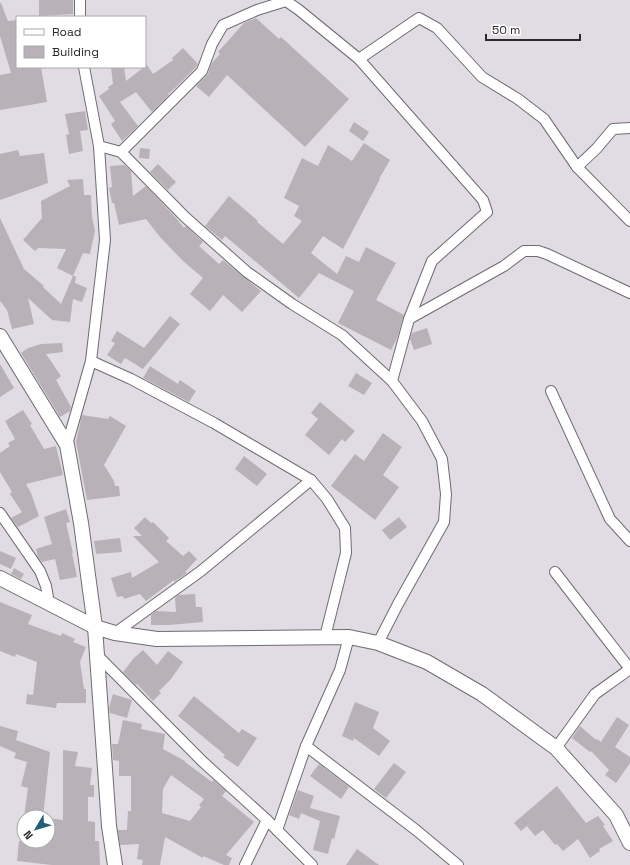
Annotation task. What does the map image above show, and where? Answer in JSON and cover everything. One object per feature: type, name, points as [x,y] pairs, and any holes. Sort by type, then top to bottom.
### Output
[{"type":"street","points":[[80,0],[80,16]]},
{"type":"street","points":[[121,152],[202,71],[212,44],[223,25],[257,10],[286,1],[359,58],[483,200],[487,212],[432,261],[409,319],[392,380]]},
{"type":"street","points":[[359,58],[419,18],[437,28],[482,77],[518,99],[544,119],[577,167],[630,221]]},
{"type":"street","points":[[67,445],[91,361],[105,240],[98,146],[84,68]]},
{"type":"street","points":[[577,167],[597,148],[613,129],[630,128]]},
{"type":"street","points":[[98,146],[121,152],[185,217],[247,272],[292,304],[342,335],[392,380],[422,421],[442,459],[446,494],[444,522],[378,643]]},
{"type":"street","points":[[409,319],[504,266],[524,251],[538,251],[547,254],[630,293]]},
{"type":"street","points":[[0,340],[67,445],[81,523],[98,656],[109,826],[115,865]]},
{"type":"street","points":[[91,361],[131,379],[214,423],[311,480],[327,499],[345,528],[346,553],[325,637]]},
{"type":"street","points":[[551,391],[610,519],[630,541]]},
{"type":"street","points":[[115,633],[201,571],[311,480]]},
{"type":"street","points":[[0,513],[40,571],[46,586],[49,603]]},
{"type":"street","points":[[555,572],[630,669],[595,694],[556,748]]},
{"type":"street","points":[[0,578],[94,627],[115,633],[157,639],[349,637],[378,643],[427,662],[482,694],[556,748],[616,815],[630,843]]},
{"type":"street","points":[[277,830],[306,746],[340,670],[349,637]]},
{"type":"street","points":[[98,656],[202,761],[267,820],[312,865]]},
{"type":"street","points":[[306,746],[416,830],[458,865]]},
{"type":"street","points":[[245,865],[267,820]]},
{"type":"building","points":[[39,0],[73,0],[73,14],[39,16]]},
{"type":"building","points":[[1,3],[8,21],[16,20],[16,68],[41,68],[47,102],[0,110],[0,75],[11,73],[0,36]]},
{"type":"building","points":[[256,18],[279,39],[281,37],[349,99],[305,147],[227,75],[209,97],[196,86],[208,74],[211,64],[220,54],[218,52],[244,23]]},
{"type":"building","points":[[183,48],[198,64],[152,112],[136,92],[120,102],[138,126],[122,141],[111,124],[115,121],[99,96],[113,84],[111,68],[124,68],[126,81],[143,68],[146,68],[147,65],[153,74],[173,60],[172,58]]},
{"type":"building","points":[[85,111],[88,130],[80,131],[83,151],[69,154],[66,135],[69,134],[65,114]]},
{"type":"building","points":[[354,122],[369,132],[363,141],[349,131]]},
{"type":"building","points":[[364,143],[390,160],[343,249],[323,236],[311,253],[337,274],[346,256],[359,262],[366,247],[396,263],[376,300],[404,315],[397,338],[391,350],[338,323],[354,291],[319,273],[299,298],[225,236],[222,240],[205,226],[229,196],[283,244],[302,221],[294,216],[299,206],[284,198],[302,158],[318,166],[328,145],[352,161]]},
{"type":"building","points":[[140,148],[150,149],[149,159],[139,158]]},
{"type":"building","points":[[18,150],[20,156],[44,153],[48,183],[0,200],[0,154]]},
{"type":"building","points":[[158,164],[176,182],[168,190],[150,172]]},
{"type":"building","points":[[124,165],[131,171],[133,196],[146,186],[184,228],[186,226],[203,242],[199,246],[219,264],[223,260],[261,291],[242,312],[223,295],[210,311],[190,294],[203,278],[183,261],[160,237],[146,219],[119,225],[109,188],[112,187],[110,166]]},
{"type":"building","points":[[83,179],[84,195],[91,195],[92,217],[95,231],[90,254],[83,253],[73,276],[57,268],[66,249],[38,248],[35,251],[23,240],[42,218],[41,201],[70,186],[67,180]]},
{"type":"building","points":[[0,218],[24,269],[44,286],[43,287],[61,304],[73,276],[76,276],[75,283],[87,288],[82,302],[73,299],[70,322],[52,320],[28,298],[34,324],[12,329],[7,310],[0,301]]},
{"type":"building","points":[[170,316],[180,324],[143,369],[125,358],[121,364],[107,355],[115,343],[111,341],[117,331],[144,348]]},
{"type":"building","points":[[427,328],[432,344],[414,350],[410,339],[412,333]]},
{"type":"building","points":[[62,343],[63,352],[46,354],[61,376],[56,380],[71,407],[70,411],[60,417],[21,353],[28,348],[41,344]]},
{"type":"building","points":[[0,364],[14,388],[0,397]]},
{"type":"building","points":[[150,366],[178,384],[180,380],[196,391],[189,402],[143,378]]},
{"type":"building","points":[[356,373],[372,383],[364,395],[348,386]]},
{"type":"building","points":[[320,402],[355,431],[345,442],[342,439],[329,455],[305,435],[318,419],[311,413]]},
{"type":"building","points":[[23,410],[32,424],[30,425],[44,449],[56,446],[63,475],[26,484],[31,493],[39,516],[18,527],[11,518],[22,512],[10,494],[12,492],[0,472],[0,453],[10,446],[8,443],[15,439],[5,421]]},
{"type":"building","points":[[82,415],[108,419],[110,416],[126,426],[104,465],[114,481],[115,486],[119,486],[120,496],[87,500],[76,442]]},
{"type":"building","points":[[383,433],[402,447],[383,475],[399,487],[375,520],[331,486],[355,454],[364,461]]},
{"type":"building","points":[[244,456],[267,474],[257,486],[235,469]]},
{"type":"building","points":[[66,509],[70,522],[66,523],[77,577],[60,580],[55,559],[42,562],[38,557],[36,549],[52,544],[44,517]]},
{"type":"building","points":[[145,517],[151,523],[153,522],[169,538],[166,541],[183,556],[189,551],[197,559],[185,572],[187,573],[174,582],[174,580],[146,601],[140,594],[124,599],[123,596],[117,597],[111,578],[131,572],[132,578],[159,562],[133,536],[142,536],[134,528]]},
{"type":"building","points":[[399,517],[407,527],[390,540],[382,530]]},
{"type":"building","points":[[120,538],[122,552],[96,554],[94,541]]},
{"type":"building","points":[[0,551],[16,558],[11,569],[0,564]]},
{"type":"building","points":[[14,568],[24,574],[21,579],[11,574]]},
{"type":"building","points":[[195,594],[196,607],[202,607],[203,622],[151,625],[151,615],[156,611],[176,612],[175,598],[178,595]]},
{"type":"building","points":[[0,602],[32,615],[28,624],[61,636],[62,633],[75,639],[73,642],[86,647],[80,662],[84,689],[86,689],[86,703],[57,703],[56,708],[26,704],[27,694],[33,695],[37,662],[16,654],[15,657],[0,651]]},
{"type":"building","points":[[143,650],[157,665],[168,651],[183,662],[171,679],[159,691],[161,693],[153,701],[123,672],[134,658]]},
{"type":"building","points":[[113,694],[132,700],[127,718],[110,713],[109,708]]},
{"type":"building","points":[[194,696],[239,733],[242,729],[257,738],[238,767],[223,757],[225,755],[178,716]]},
{"type":"building","points":[[355,702],[379,712],[373,728],[390,741],[379,756],[354,738],[353,741],[342,736]]},
{"type":"building","points":[[617,717],[629,725],[615,747],[630,757],[630,763],[616,783],[605,775],[609,770],[591,751],[590,752],[572,738],[580,726],[596,740],[597,739],[601,742]]},
{"type":"building","points":[[123,720],[142,724],[141,729],[165,734],[163,749],[185,761],[212,782],[213,780],[226,791],[222,796],[254,822],[226,855],[232,858],[229,865],[224,865],[203,856],[203,858],[165,837],[160,865],[142,865],[143,860],[137,859],[139,844],[120,845],[118,830],[127,830],[128,811],[131,811],[131,776],[119,776],[119,761],[113,760],[112,744],[118,744]],"holes":[[[171,775],[204,799],[199,805],[201,807],[190,821],[162,813],[163,789]]]},
{"type":"building","points":[[0,726],[18,731],[16,740],[50,752],[44,809],[25,809],[28,788],[21,786],[27,762],[14,758],[16,753],[0,746]]},
{"type":"building","points":[[63,750],[78,752],[75,766],[92,768],[90,785],[94,785],[94,797],[88,797],[88,821],[95,822],[95,841],[99,841],[100,865],[52,865],[17,861],[18,849],[56,849],[56,819],[63,820]]},
{"type":"building","points":[[394,763],[406,772],[386,798],[374,789]]},
{"type":"building","points":[[319,764],[349,787],[341,799],[310,776]]},
{"type":"building","points":[[557,786],[586,823],[598,816],[605,825],[603,826],[613,841],[599,849],[600,851],[590,858],[578,839],[563,851],[557,844],[555,845],[543,830],[535,836],[527,826],[521,831],[514,823]]},
{"type":"building","points":[[298,790],[314,796],[310,808],[340,816],[334,839],[332,838],[328,854],[313,850],[320,821],[301,813],[299,819],[289,815]]},
{"type":"building","points":[[357,849],[379,865],[346,865]]}]
